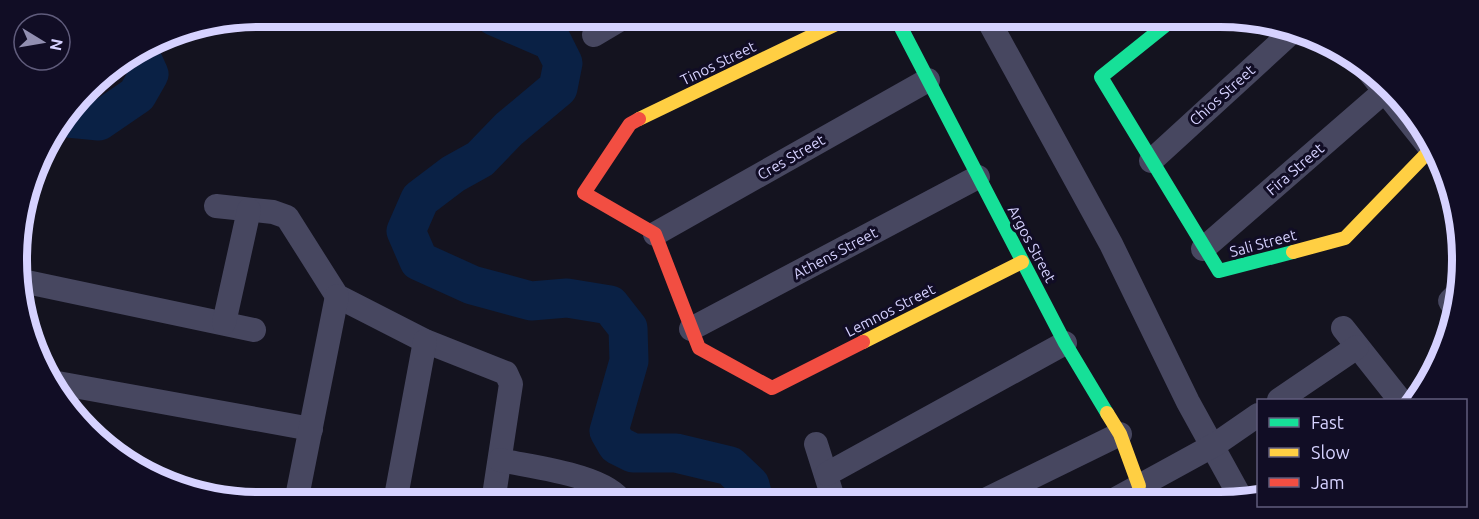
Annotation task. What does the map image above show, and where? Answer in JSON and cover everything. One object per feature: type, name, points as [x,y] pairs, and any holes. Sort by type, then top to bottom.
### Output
[{"type":"street","points":[[594,35],[607,27]]},
{"type":"street","name":"Tinos Street","points":[[655,234],[584,193],[630,124],[830,27]]},
{"type":"street","name":"Argos Street","points":[[901,27],[1065,342],[1120,434],[1139,486]]},
{"type":"street","points":[[992,27],[1110,244],[1237,492]]},
{"type":"street","name":"Sali Street","points":[[1163,27],[1101,77],[1219,272],[1345,238],[1427,156]]},
{"type":"street","name":"Chios Street","points":[[1151,160],[1286,37]]},
{"type":"street","name":"Cres Street","points":[[655,234],[928,80]]},
{"type":"street","name":"Fira Street","points":[[1203,249],[1382,93]]},
{"type":"street","name":"Athens Street","points":[[692,329],[978,177]]},
{"type":"street","points":[[216,206],[273,212],[287,217],[337,296],[425,341],[507,374],[511,384],[495,492]]},
{"type":"street","points":[[224,323],[249,210]]},
{"type":"street","points":[[655,234],[692,329]]},
{"type":"street","name":"Lemnos Street","points":[[692,329],[699,348],[772,388],[1022,261]]},
{"type":"street","points":[[28,282],[254,330]]},
{"type":"street","points":[[298,492],[337,296]]},
{"type":"street","points":[[1280,399],[1350,338],[1399,399]]},
{"type":"street","points":[[397,492],[425,341]]},
{"type":"street","points":[[826,474],[1065,342]]},
{"type":"street","points":[[63,384],[310,429]]},
{"type":"street","points":[[1128,492],[1212,446],[1257,416]]},
{"type":"street","points":[[1001,492],[1120,434]]},
{"type":"street","points":[[816,444],[831,492]]},
{"type":"street","points":[[500,460],[591,491]]},
{"type":"waterway","points":[[520,27],[552,41],[563,63],[558,88],[509,129],[480,159],[453,174],[420,199],[406,231],[419,261],[472,285],[531,301],[567,298],[610,305],[628,328],[629,361],[609,431],[617,445],[633,453],[676,453],[730,466],[750,485],[752,492]]},
{"type":"waterway","points":[[75,119],[99,121],[137,95],[149,74],[142,59]]},
{"type":"traffic: fast","points":[[901,27],[1065,343],[1107,413]]},
{"type":"traffic: fast","points":[[1163,27],[1101,77],[1219,271],[1293,252]]},
{"type":"traffic: slow","points":[[639,119],[830,27]]},
{"type":"traffic: slow","points":[[1293,252],[1345,238],[1426,154]]},
{"type":"traffic: slow","points":[[863,342],[1022,262]]},
{"type":"traffic: slow","points":[[1107,413],[1120,434],[1139,486]]},
{"type":"traffic: jam","points":[[639,119],[630,124],[584,193],[655,234],[699,348],[772,388],[863,342]]}]
